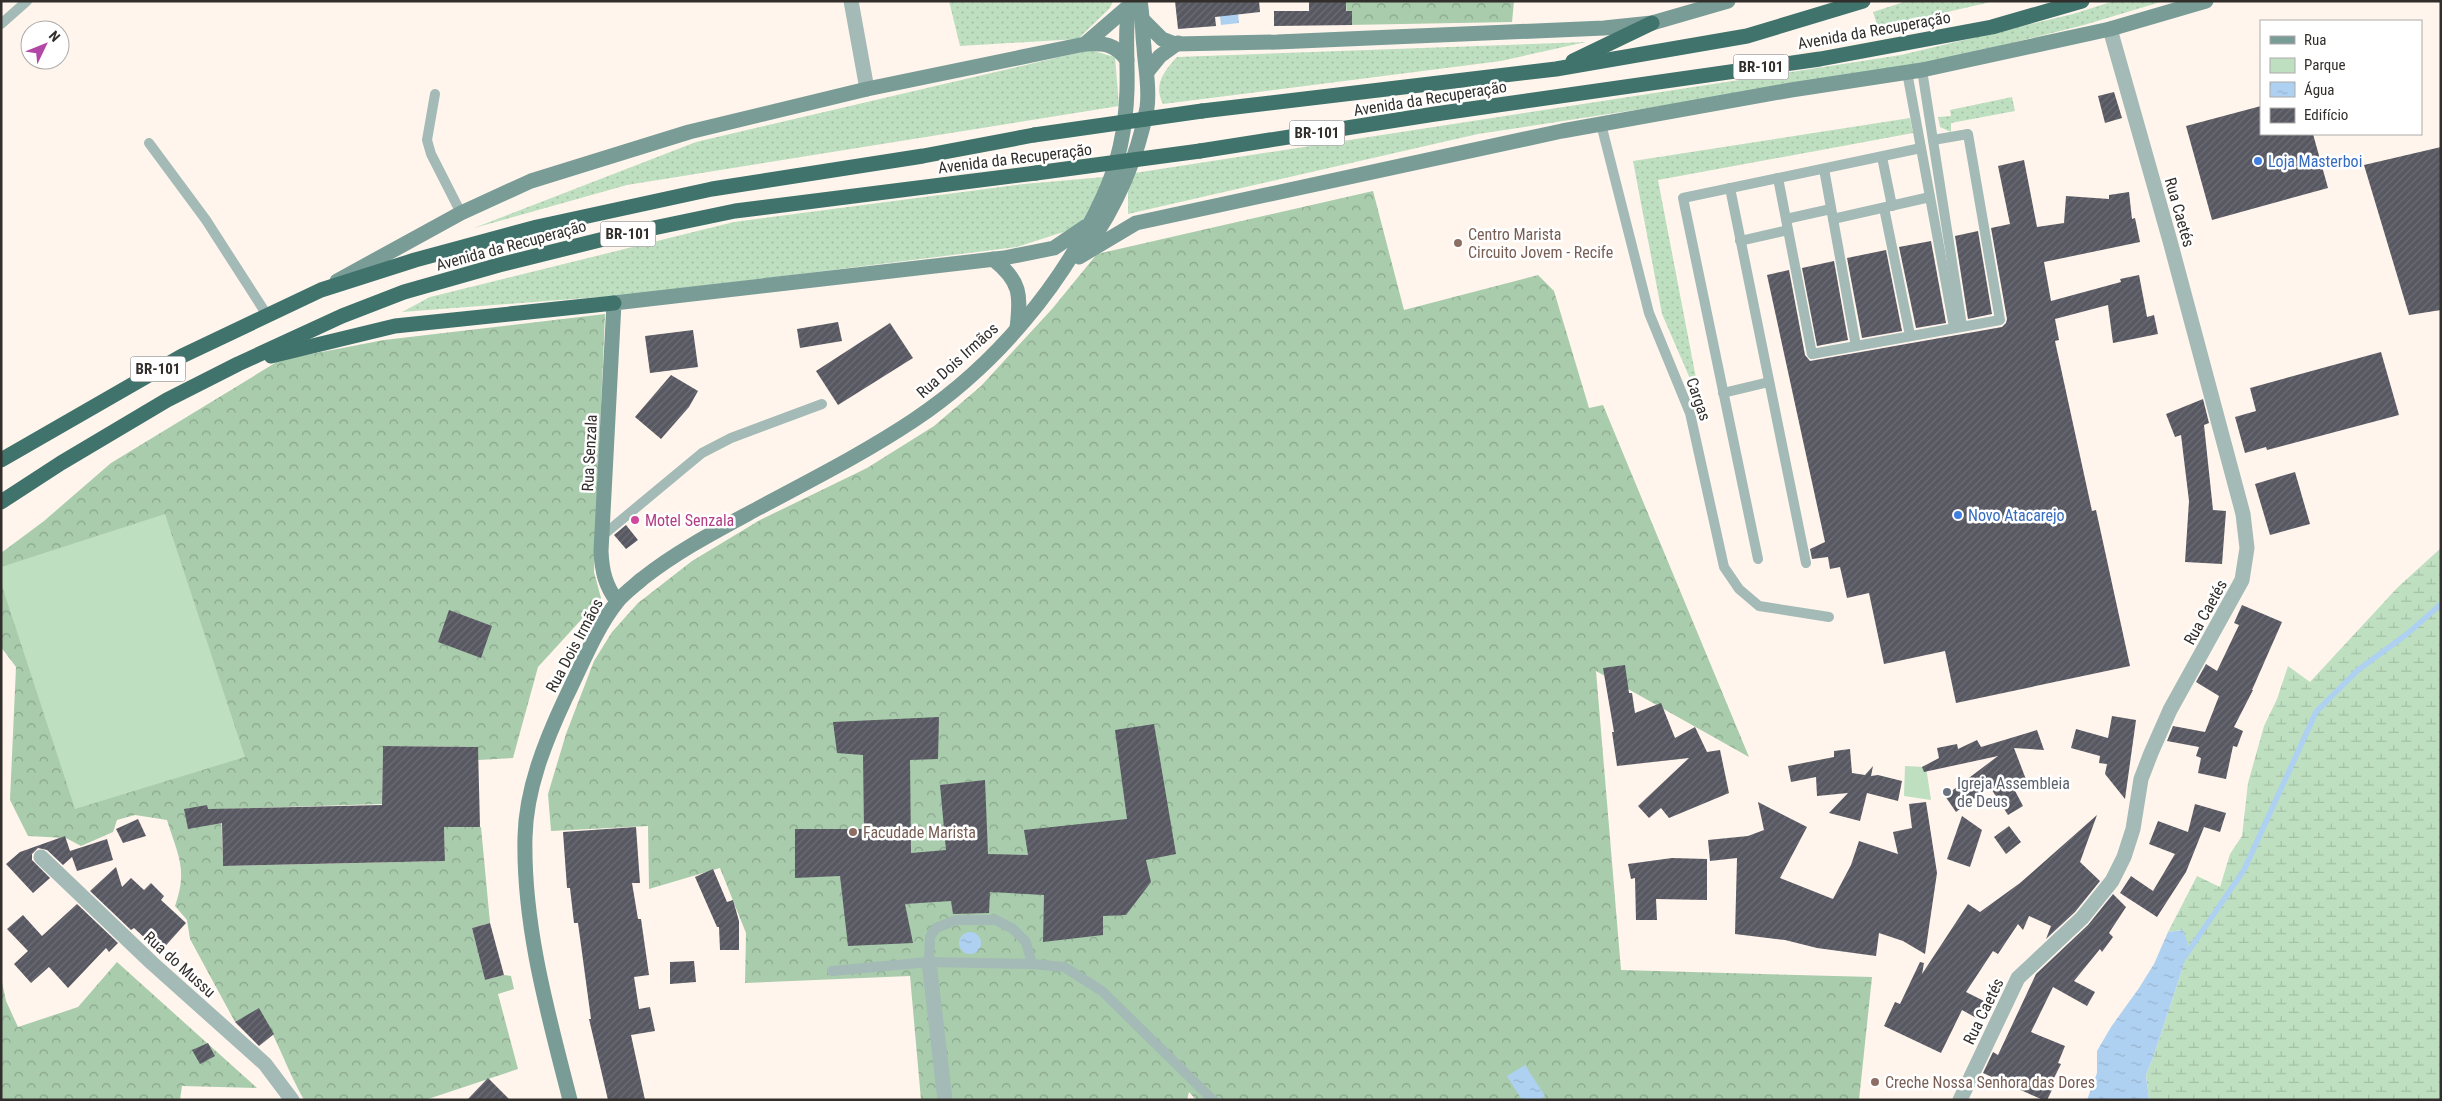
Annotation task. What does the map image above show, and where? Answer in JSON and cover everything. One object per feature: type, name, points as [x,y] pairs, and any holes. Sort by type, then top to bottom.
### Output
[{"type":"highway","name":"Avenida da Recuperação","points":[[1,460],[182,356],[321,290],[415,260],[537,227],[712,189],[923,156],[1034,135],[1202,112],[1556,70],[1747,36],[1863,1]]},
{"type":"highway","name":"Avenida da Recuperação","points":[[1,502],[167,400],[238,364],[342,316],[404,292],[499,265],[620,235],[735,211],[1200,152],[1435,114],[1820,59],[1992,27],[2082,1]]},
{"type":"highway","points":[[1556,70],[1652,23]]},
{"type":"highway","points":[[238,364],[395,326],[614,303]]},
{"type":"main road","points":[[1143,20],[1162,39],[1178,44],[1286,42],[1530,33],[1652,23],[1728,1]]},
{"type":"main road","points":[[1136,223],[1279,191],[1601,124],[1915,71],[2110,29],[2206,1]]},
{"type":"main road","name":"Avenida da Recuperação","points":[[1085,44],[1133,3]]},
{"type":"main road","name":"Rua Dois Irmãos","points":[[1079,257],[1103,223],[1116,197],[1136,148],[1147,107],[1147,72],[1143,20],[1133,3]]},
{"type":"main road","name":"Rua Dois Irmãos","points":[[570,1100],[539,976],[526,884],[525,834],[529,793],[552,726],[588,651],[617,601],[658,567],[693,543],[871,447],[916,418],[952,392],[1016,330],[1059,275],[1092,220],[1105,194],[1123,133],[1128,89],[1127,60],[1133,3]]},
{"type":"main road","name":"Avenida da Recuperação","points":[[321,290],[460,213],[531,181],[603,157],[689,132],[867,89],[1085,44],[1109,44],[1117,48],[1127,60]]},
{"type":"main road","points":[[1147,72],[1160,56],[1178,44]]},
{"type":"main road","name":"Rua Dois Irmãos","points":[[1116,197],[1112,212],[1114,216],[1124,222],[1136,223]]},
{"type":"main road","points":[[614,303],[993,259],[1054,248],[1072,237],[1092,220]]},
{"type":"main road","name":"Rua Dois Irmãos","points":[[1059,275],[1079,257],[1136,223]]},
{"type":"main road","points":[[993,259],[1006,269],[1014,280],[1019,292],[1020,303],[1016,330]]},
{"type":"main road","name":"Rua Senzala","points":[[614,303],[602,536],[602,570],[607,587],[617,601]]},
{"type":"street","points":[[851,1],[867,89]]},
{"type":"street","name":"Rua Caetés","points":[[1960,1100],[2018,978],[2082,918],[2112,881],[2124,857],[2133,829],[2141,779],[2170,710],[2242,580],[2247,548],[2244,514],[2168,231],[2110,29]]},
{"type":"street","name":"Rua do Mussu","points":[[41,858],[152,963],[265,1064],[292,1100]]},
{"type":"street","points":[[929,962],[945,1100]]},
{"type":"lane","points":[[1,24],[27,1]]},
{"type":"lane","points":[[1915,71],[1933,140],[1958,327]]},
{"type":"lane","points":[[1915,71],[1921,148],[1958,327]]},
{"type":"lane","points":[[435,94],[426,140],[460,213]]},
{"type":"lane","name":"Cargas","points":[[1601,124],[1649,313],[1690,413],[1724,567],[1739,589],[1758,606],[1829,617]]},
{"type":"lane","points":[[1778,178],[1812,354],[2000,320],[1968,134],[1933,140]]},
{"type":"lane","points":[[149,143],[206,220],[267,315]]},
{"type":"lane","points":[[1758,559],[1683,198],[1921,148]]},
{"type":"lane","points":[[1882,157],[1888,207],[1910,336]]},
{"type":"lane","points":[[1824,169],[1856,346]]},
{"type":"lane","points":[[1730,188],[1806,563]]},
{"type":"lane","points":[[1786,219],[1888,207],[1930,198]]},
{"type":"lane","points":[[1740,240],[1788,230]]},
{"type":"lane","points":[[1724,393],[1770,382]]},
{"type":"lane","points":[[602,536],[702,453],[731,438],[822,404]]},
{"type":"lane","points":[[929,962],[930,937],[936,928],[956,920],[996,920],[1012,929],[1026,942],[1032,964]]},
{"type":"lane","points":[[832,971],[929,962],[1032,964],[1064,967],[1102,991],[1213,1100]]},
{"type":"green space","points":[[949,1],[1113,1],[1110,8],[1078,39],[960,46]]},
{"type":"green space","points":[[1346,1],[1514,1],[1512,22],[1347,25]]},
{"type":"green space","points":[[1907,1],[1995,1],[1878,28],[1873,12]]},
{"type":"green space","points":[[2114,1],[2164,1],[2084,25],[1916,67],[1478,134],[1128,214],[1128,174],[1901,55],[2073,14]]},
{"type":"green space","points":[[1586,42],[1501,61],[1163,104],[1159,91],[1164,73],[1177,57]]},
{"type":"green space","points":[[1090,50],[1115,57],[1119,106],[627,185],[474,228],[696,142]]},
{"type":"green space","points":[[2012,97],[2015,111],[1951,123],[1951,132],[1940,127],[1938,117],[1951,116],[1950,110]]},
{"type":"green space","points":[[1910,118],[1913,133],[1658,180],[1701,404],[1662,314],[1633,161]]},
{"type":"green space","points":[[1104,177],[1085,225],[1017,247],[639,294],[402,312],[430,297],[734,222],[1024,184]]},
{"type":"green space","points":[[1373,191],[1404,310],[1538,275],[1554,291],[1589,408],[1603,405],[1749,757],[1596,671],[1621,970],[1872,977],[1859,1100],[1196,1100],[1189,1092],[1187,1100],[921,1100],[910,976],[745,983],[746,933],[720,868],[649,889],[648,826],[551,831],[548,794],[566,734],[594,661],[612,632],[638,603],[692,561],[760,520],[867,468],[934,426],[981,386],[1052,309],[1097,254]]},
{"type":"green space","points":[[605,314],[594,572],[601,598],[538,667],[513,758],[478,760],[477,747],[383,746],[382,804],[221,809],[223,866],[445,861],[444,827],[481,827],[490,923],[472,928],[485,980],[504,975],[511,976],[514,989],[498,994],[518,1069],[425,1100],[304,1100],[259,1009],[235,1022],[190,939],[187,920],[175,906],[181,882],[181,872],[178,853],[167,820],[135,815],[117,820],[113,832],[81,846],[66,838],[28,836],[10,800],[16,667],[1,647],[1,553],[44,521],[111,463],[280,360],[384,340]]},
{"type":"green space","points":[[165,514],[245,757],[75,809],[1,583],[1,567]]},
{"type":"green space","points":[[2441,548],[2441,1100],[2149,1100],[2146,1075],[2182,970],[2183,930],[2168,932],[2197,876],[2220,887],[2230,854],[2242,836],[2248,783],[2264,726],[2277,699],[2288,666],[2310,682],[2398,587]]},
{"type":"green space","points":[[1905,766],[1926,767],[1931,800],[1904,796]]},
{"type":"green space","points":[[117,962],[257,1088],[182,1086],[180,1100],[1,1100],[1,977],[6,1001],[18,1027],[78,1007]]},
{"type":"water","points":[[1218,1],[1237,1],[1239,23],[1221,25]]},
{"type":"water","points":[[2183,930],[2188,944],[2182,970],[2146,1075],[2149,1100],[2087,1100],[2097,1073],[2097,1051],[2154,964],[2168,932]]},
{"type":"water","points":[[970,932],[978,935],[981,943],[978,951],[970,954],[962,951],[959,943],[962,935]]},
{"type":"water","points":[[1525,1065],[1545,1096],[1539,1100],[1522,1100],[1507,1076]]},
{"type":"building","points":[[1175,1],[1259,1],[1260,12],[1215,17],[1216,26],[1178,29]]},
{"type":"building","points":[[1309,1],[1346,1],[1346,11],[1352,11],[1352,25],[1274,26],[1274,11],[1309,11]]},
{"type":"building","points":[[2114,92],[2122,118],[2105,123],[2098,96]]},
{"type":"building","name":"Loja Masterboi","points":[[2260,106],[2260,135],[2313,135],[2328,188],[2212,220],[2186,126]]},
{"type":"building","points":[[2441,147],[2441,310],[2409,315],[2364,165]]},
{"type":"building","name":"Novo Atacarejo","points":[[2024,160],[2037,227],[2064,223],[2066,196],[2109,199],[2109,195],[2129,192],[2132,219],[2135,218],[2140,242],[2044,262],[2051,301],[2121,282],[2120,279],[2139,275],[2147,317],[2154,315],[2158,334],[2113,343],[2108,305],[2055,319],[2059,340],[2055,341],[2092,511],[2096,510],[2130,666],[1956,703],[1945,651],[1884,664],[1869,593],[1847,598],[1840,567],[1830,569],[1828,557],[1812,559],[1810,549],[1825,542],[1767,275],[1789,270],[1805,355],[1810,361],[2002,327],[2007,319],[1991,228],[2010,224],[1998,166]]},
{"type":"building","points":[[1978,231],[1992,314],[1968,319],[1955,236]]},
{"type":"building","points":[[1931,241],[1946,323],[1916,328],[1899,247]]},
{"type":"building","points":[[1886,250],[1902,331],[1862,338],[1847,258]]},
{"type":"building","points":[[1834,261],[1848,340],[1817,346],[1802,268]]},
{"type":"building","points":[[838,322],[842,341],[800,348],[797,329]]},
{"type":"building","points":[[890,323],[913,358],[838,405],[816,371]]},
{"type":"building","points":[[693,330],[698,367],[650,373],[645,336]]},
{"type":"building","points":[[2381,352],[2399,415],[2267,450],[2266,447],[2245,453],[2235,417],[2256,411],[2250,388]]},
{"type":"building","points":[[671,375],[698,391],[689,407],[661,439],[635,417]]},
{"type":"building","points":[[2203,399],[2209,423],[2204,425],[2213,510],[2226,511],[2222,564],[2185,562],[2189,501],[2181,435],[2175,437],[2166,414]]},
{"type":"building","points":[[2295,472],[2310,524],[2270,535],[2255,484]]},
{"type":"building","points":[[626,525],[638,540],[626,549],[614,535]]},
{"type":"building","points":[[2242,605],[2282,622],[2253,690],[2234,727],[2243,731],[2237,747],[2233,746],[2226,779],[2198,773],[2201,758],[2196,756],[2199,747],[2167,741],[2173,726],[2205,732],[2219,696],[2196,682],[2206,664],[2217,671],[2239,625],[2234,623]]},
{"type":"building","points":[[449,610],[492,626],[481,658],[438,642]]},
{"type":"building","points":[[1625,665],[1629,693],[1632,693],[1635,713],[1661,703],[1675,738],[1695,727],[1707,752],[1720,750],[1729,793],[1669,818],[1661,808],[1649,818],[1638,806],[1689,758],[1617,766],[1612,732],[1614,732],[1603,668]]},
{"type":"building","points":[[2112,716],[2136,720],[2125,799],[2105,774],[2107,764],[2099,763],[2100,756],[2071,748],[2076,729],[2108,738]]},
{"type":"building","name":"Facudade Marista","points":[[939,717],[938,759],[910,760],[911,853],[946,850],[940,785],[985,780],[988,854],[1028,855],[1024,830],[1127,819],[1115,730],[1154,724],[1176,854],[1146,860],[1151,882],[1126,915],[1103,916],[1103,935],[1043,942],[1044,895],[990,892],[989,913],[953,914],[951,901],[905,904],[913,943],[848,946],[840,876],[795,878],[795,829],[864,829],[863,755],[837,753],[833,722]]},
{"type":"building","points":[[2037,730],[2044,750],[2014,748],[2027,782],[2013,787],[2023,806],[2008,815],[1990,787],[1956,812],[1945,796],[1998,756],[1924,772],[1922,767],[1939,758],[1937,748],[1957,744],[1958,749],[1977,740],[1981,747]]},
{"type":"building","points":[[383,746],[478,747],[480,827],[444,827],[445,861],[223,866],[222,823],[188,829],[184,809],[207,805],[208,809],[382,805]]},
{"type":"building","points":[[1850,749],[1852,773],[1865,775],[1873,766],[1871,776],[1878,775],[1902,781],[1898,801],[1867,793],[1860,821],[1829,813],[1848,793],[1817,796],[1816,777],[1791,782],[1788,766],[1834,757],[1834,751]]},
{"type":"building","points":[[1758,802],[1807,827],[1780,878],[1833,899],[1851,865],[1859,841],[1898,854],[1893,832],[1912,828],[1909,804],[1926,802],[1937,873],[1925,954],[1903,941],[1879,933],[1876,956],[1817,948],[1785,940],[1735,934],[1737,858],[1710,861],[1708,840],[1748,836],[1764,830]]},
{"type":"building","points":[[2195,804],[2226,813],[2220,832],[2204,827],[2186,872],[2157,917],[2120,893],[2131,876],[2153,891],[2175,854],[2149,844],[2158,821],[2188,832]]},
{"type":"building","points":[[2097,815],[2080,862],[2100,881],[2075,912],[2046,939],[2051,926],[2029,916],[2023,930],[2018,924],[1998,954],[1993,951],[1966,992],[1988,1003],[1980,1020],[1962,1010],[1941,1053],[1884,1026],[1895,1002],[1900,1004],[1920,962],[1924,963],[1922,974],[1968,904],[1980,912],[2020,883]]},
{"type":"building","points":[[1962,816],[1982,830],[1970,867],[1947,859]]},
{"type":"building","points":[[138,819],[146,836],[123,843],[116,829]]},
{"type":"building","points":[[2009,826],[2021,842],[2006,854],[1994,837]]},
{"type":"building","points":[[636,827],[640,883],[632,883],[638,919],[641,919],[649,975],[634,977],[639,1009],[650,1007],[655,1031],[631,1035],[645,1100],[608,1100],[589,1019],[591,1019],[578,923],[574,923],[570,888],[567,888],[563,832]]},
{"type":"building","points":[[65,836],[70,851],[107,839],[113,860],[77,871],[72,857],[63,865],[47,850],[38,848],[32,854],[32,860],[50,878],[33,893],[6,864],[20,852]]},
{"type":"building","points":[[1672,858],[1707,859],[1707,900],[1656,899],[1657,920],[1636,920],[1635,878],[1631,879],[1628,864]]},
{"type":"building","points":[[116,867],[122,887],[131,878],[144,890],[151,883],[164,896],[161,900],[186,923],[160,952],[134,928],[131,930],[90,891]]},
{"type":"building","points":[[713,869],[727,902],[733,900],[739,921],[739,950],[720,950],[719,927],[717,927],[695,877]]},
{"type":"building","points":[[2113,894],[2126,907],[2109,933],[2113,937],[2102,952],[2100,949],[2074,981],[2095,992],[2087,1006],[2053,987],[2031,1032],[2065,1046],[2058,1063],[2061,1064],[2053,1080],[2056,1082],[2047,1100],[2043,1100],[1983,1073],[1993,1052],[1998,1055],[2036,974],[2088,925]]},
{"type":"building","points":[[77,904],[118,943],[109,952],[106,948],[68,988],[49,967],[31,983],[14,964],[28,951],[7,929],[23,915],[42,936]]},
{"type":"building","points":[[490,923],[504,975],[485,980],[472,928]]},
{"type":"building","points":[[694,961],[696,982],[670,984],[670,962]]},
{"type":"building","points":[[259,1008],[274,1034],[259,1046],[235,1022]]},
{"type":"building","points":[[208,1043],[215,1056],[200,1064],[192,1050]]},
{"type":"building","points":[[488,1078],[510,1100],[467,1100]]},
{"type":"waterway","points":[[2181,962],[2244,870],[2316,712],[2358,670],[2407,634],[2441,604]]},
{"type":"place","name":"Loja Masterboi","points":[[2258,161]]},
{"type":"place","name":"Centro Marista Circuito Jovem - Recife","points":[[1458,243]]},
{"type":"place","name":"Novo Atacarejo","points":[[1958,515]]},
{"type":"place","name":"Motel Senzala","points":[[635,520]]},
{"type":"place","name":"Igreja Assembleia de Deus","points":[[1947,792]]},
{"type":"place","name":"Facudade Marista","points":[[853,832]]},
{"type":"place","name":"Creche Nossa Senhora das Dores","points":[[1875,1082]]}]
